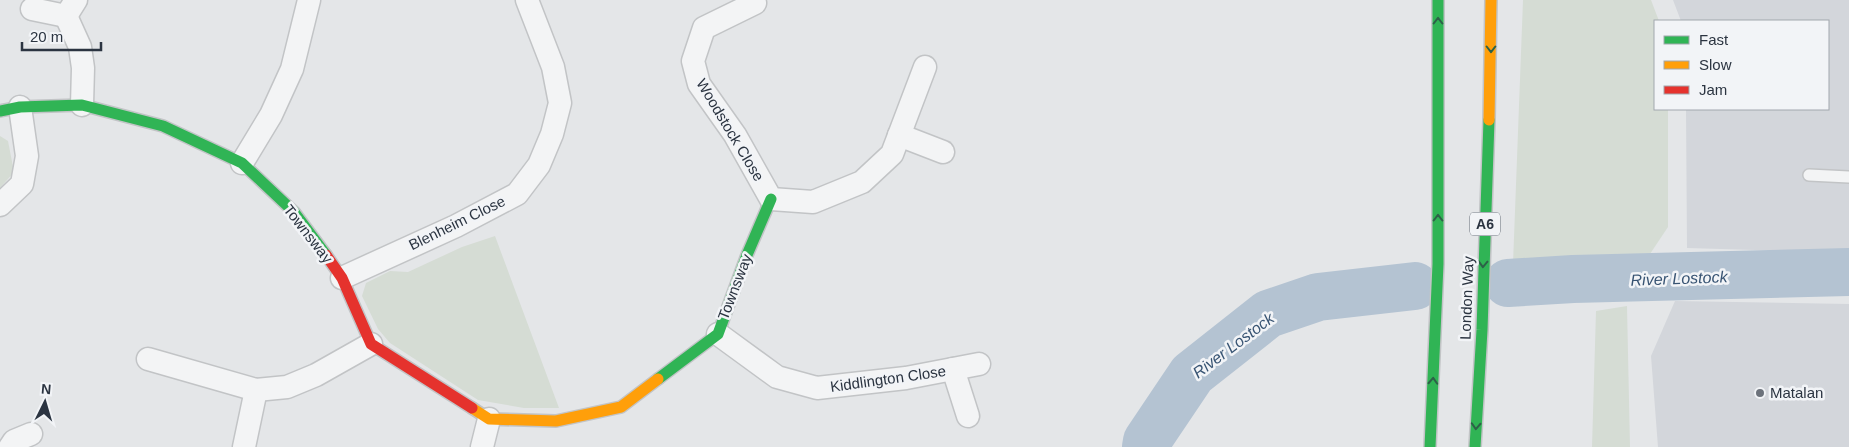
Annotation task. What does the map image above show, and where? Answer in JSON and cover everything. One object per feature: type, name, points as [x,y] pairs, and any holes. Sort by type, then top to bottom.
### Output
[{"type":"main road","name":"London Way","points":[[1430,447],[1438,264],[1438,0]]},
{"type":"main road","name":"London Way","points":[[1475,447],[1482,330],[1491,65],[1491,0]]},
{"type":"main road","name":"Townsway","points":[[10,109],[82,105],[164,126],[242,163],[294,212],[342,278],[371,344]]},
{"type":"main road","name":"Townsway","points":[[489,419],[556,421],[621,407],[718,334],[747,255],[771,199]]},
{"type":"main road","points":[[371,344],[489,419]]},
{"type":"street","points":[[242,163],[271,115],[292,69],[309,0]]},
{"type":"street","name":"Blenheim Close","points":[[342,278],[456,226],[517,194],[539,165],[552,134],[560,104],[553,68],[527,0]]},
{"type":"street","name":"Woodstock Close","points":[[755,3],[704,28],[693,61],[699,84],[735,135],[771,199]]},
{"type":"street","points":[[32,9],[71,8],[83,68],[82,105]]},
{"type":"street","points":[[771,199],[812,202],[862,182],[892,154],[925,67]]},
{"type":"street","name":"Townsway","points":[[0,205],[22,184],[27,156],[10,109]]},
{"type":"street","points":[[899,135],[943,152]]},
{"type":"street","name":"Kiddlington Close","points":[[718,334],[777,377],[817,388],[906,378],[979,364]]},
{"type":"street","points":[[148,359],[256,390],[286,387],[316,376],[371,344]]},
{"type":"street","name":"Kiddlington Close","points":[[953,369],[968,416]]},
{"type":"street","points":[[244,447],[256,390]]},
{"type":"street","points":[[482,447],[489,419]]},
{"type":"street","points":[[10,447],[14,442],[31,434]]},
{"type":"lane","points":[[1810,175],[1849,177]]},
{"type":"shaded area","points":[[1523,0],[1651,0],[1659,20],[1654,20],[1654,110],[1668,110],[1668,227],[1644,263],[1513,264]]},
{"type":"shaded area","points":[[1673,0],[1849,0],[1849,253],[1687,248],[1686,110],[1829,110],[1829,20],[1681,20]]},
{"type":"shaded area","points":[[0,136],[8,141],[14,172],[0,188]]},
{"type":"shaded area","points":[[495,236],[559,408],[524,408],[478,400],[390,343],[378,329],[362,296],[366,283],[390,271],[408,272],[462,247]]},
{"type":"shaded area","name":"Matalan","points":[[1675,301],[1849,304],[1849,447],[1658,447],[1651,356]]},
{"type":"shaded area","points":[[1627,306],[1630,447],[1592,447],[1596,311]]},
{"type":"waterway","name":"River Lostock","points":[[1508,283],[1573,279],[1849,272]]},
{"type":"waterway","name":"River Lostock","points":[[1146,447],[1147,441],[1192,374],[1268,314],[1318,297],[1415,286]]},
{"type":"traffic: fast","points":[[1430,447],[1438,264],[1438,0]]},
{"type":"traffic: fast","points":[[0,111],[20,107],[82,105],[163,126],[242,163],[294,212],[326,255]]},
{"type":"traffic: fast","points":[[1475,447],[1482,330],[1489,120]]},
{"type":"traffic: fast","points":[[658,379],[718,334],[747,255],[771,199]]},
{"type":"traffic: slow","points":[[1489,120],[1491,0]]},
{"type":"traffic: slow","points":[[472,408],[489,419],[556,421],[621,407],[658,379]]},
{"type":"traffic: jam","points":[[326,255],[342,278],[371,344],[472,408]]},
{"type":"place","name":"Matalan","points":[[1760,393]]}]
